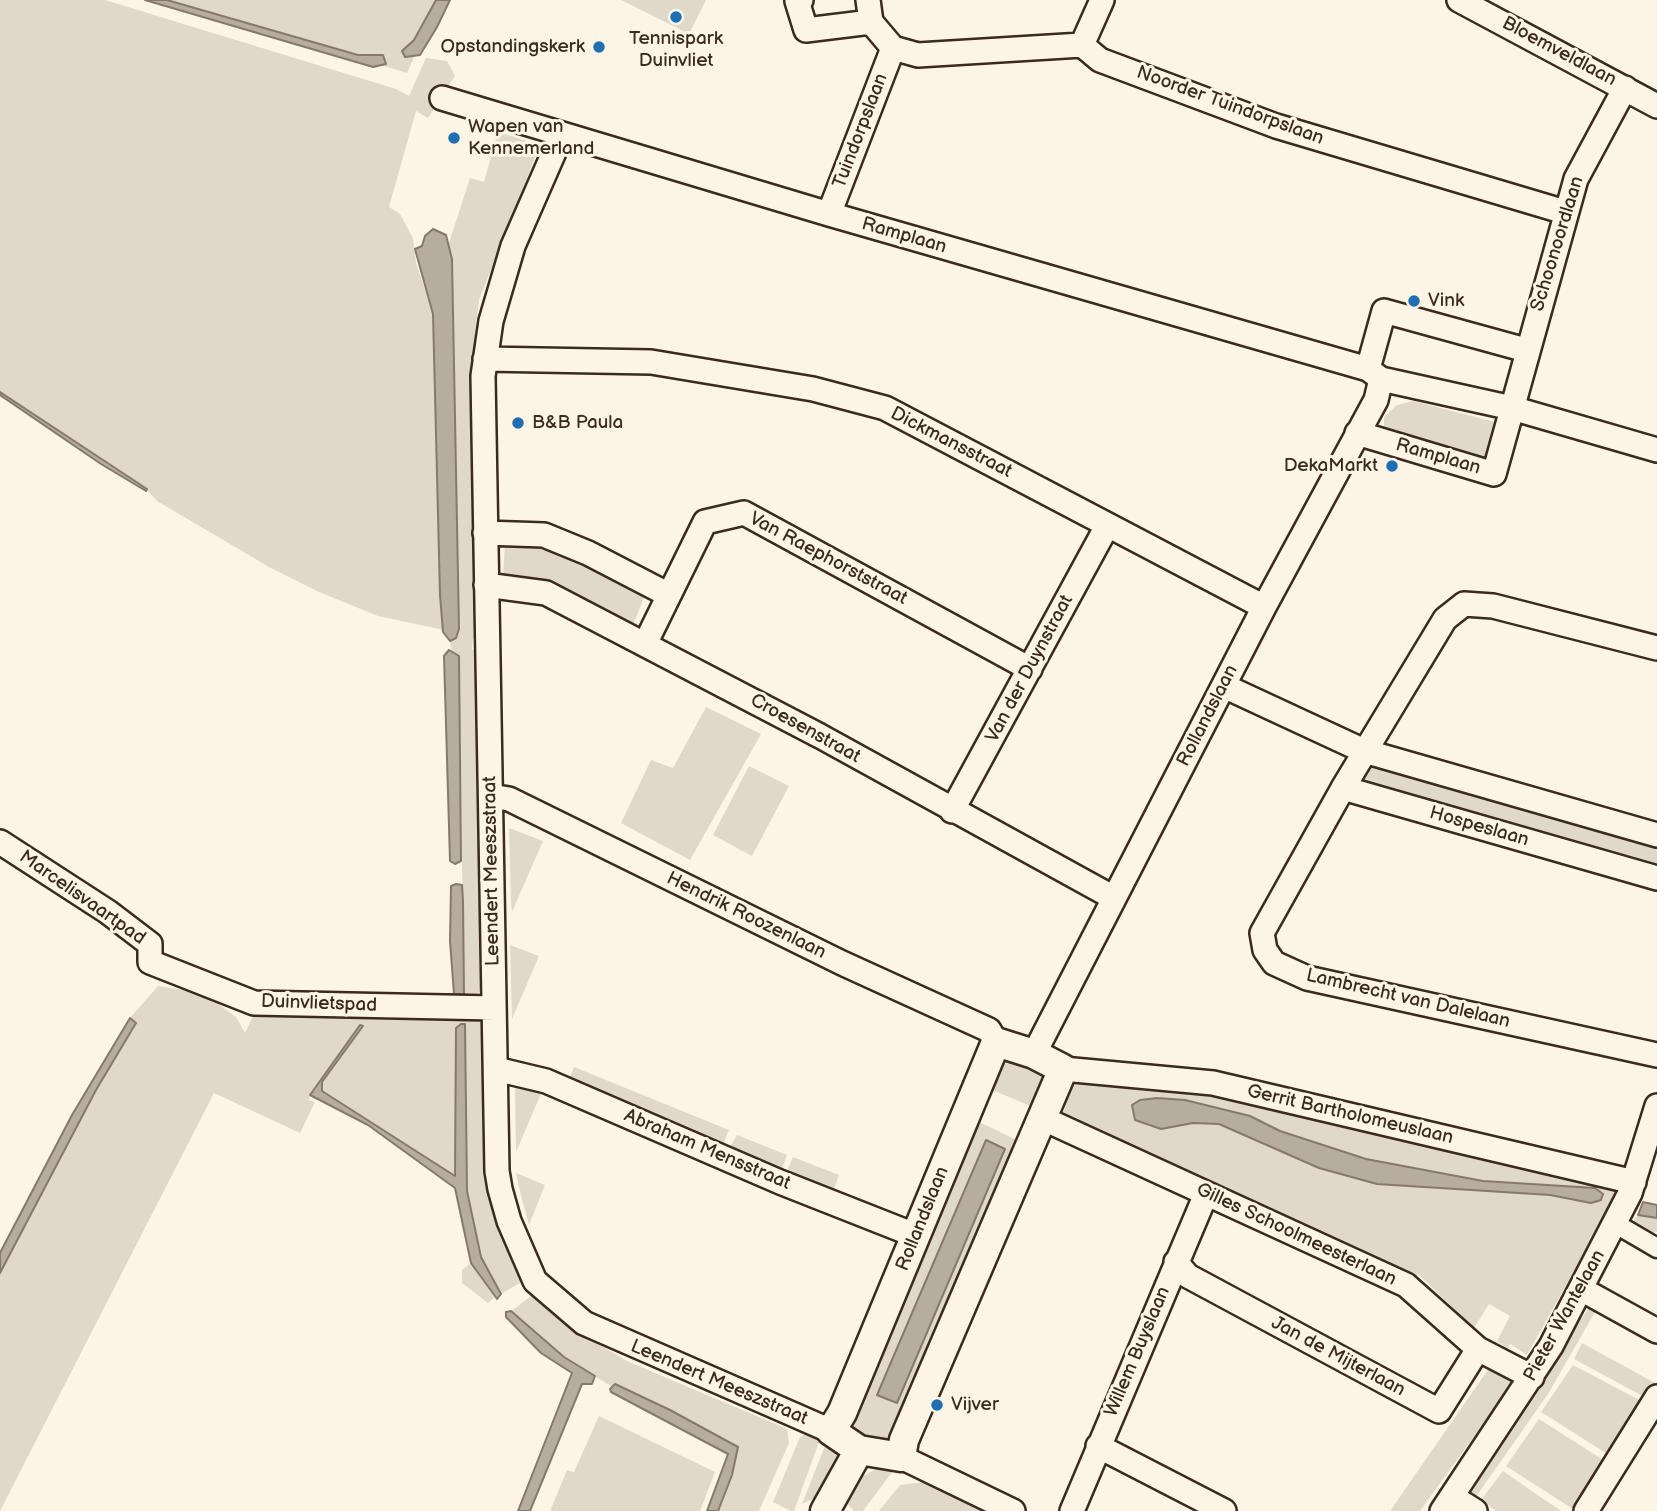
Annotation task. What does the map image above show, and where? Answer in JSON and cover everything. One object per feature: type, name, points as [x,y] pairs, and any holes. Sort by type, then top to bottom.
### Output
[{"type":"street","points":[[801,0],[797,1],[806,30],[869,11],[892,48],[918,55],[1082,45],[1102,0]]},
{"type":"street","name":"Bloemveldlaan","points":[[1460,0],[1657,106]]},
{"type":"street","name":"Noorder Tuindorpslaan","points":[[1082,45],[1100,60],[1276,126],[1566,212]]},
{"type":"street","name":"Tuindorpslaan","points":[[829,215],[892,48]]},
{"type":"street","name":"Schoonoordlaan","points":[[1512,408],[1526,350],[1576,179],[1625,88]]},
{"type":"street","name":"Ramplaan","points":[[442,99],[1375,374],[1512,408],[1657,450]]},
{"type":"street","name":"Leendert Meeszstraat","points":[[562,134],[513,246],[491,321],[485,359],[485,533],[500,1189],[509,1221],[535,1281],[584,1323],[831,1431]]},
{"type":"street","points":[[1375,374],[1384,311],[1526,350]]},
{"type":"street","name":"Dickmansstraat","points":[[485,359],[651,362],[813,389],[885,408],[1264,607]]},
{"type":"street","name":"Rollandslaan","points":[[1034,1054],[1264,607],[1376,400],[1375,374]]},
{"type":"street","name":"Ramplaan","points":[[1357,433],[1494,474],[1512,408]]},
{"type":"street","name":"Van Raephorststraat","points":[[645,644],[667,594],[705,522],[744,513],[1030,669]]},
{"type":"street","name":"Van der Duynstraat","points":[[952,811],[1107,526]]},
{"type":"street","points":[[485,533],[544,535],[589,553],[667,594]]},
{"type":"street","name":"Croesenstraat","points":[[486,584],[546,593],[1114,898]]},
{"type":"street","points":[[1343,788],[1445,619],[1464,604],[1493,606],[1657,648]]},
{"type":"street","points":[[1224,686],[1364,751],[1657,835]]},
{"type":"street","name":"Hospeslaan","points":[[1343,788],[1657,878]]},
{"type":"street","name":"Lambrecht van Dalelaan","points":[[1343,788],[1262,933],[1265,950],[1274,963],[1307,978],[1335,985],[1657,1055]]},
{"type":"street","name":"Hendrik Roozenlaan","points":[[491,796],[509,799],[794,940],[989,1030],[996,1042]]},
{"type":"street","name":"Marcelisvaartpad","points":[[0,842],[108,912],[150,944],[150,962]]},
{"type":"street","name":"Duinvlietspad","points":[[150,962],[254,1003],[494,1008]]},
{"type":"street","points":[[901,1457],[904,1440],[1044,1119],[1063,1069],[1034,1054],[996,1042]]},
{"type":"street","name":"Rollandslaan","points":[[831,1431],[842,1413],[996,1042]]},
{"type":"street","name":"Abraham Mensstraat","points":[[496,1069],[546,1081],[780,1182],[917,1236]]},
{"type":"street","name":"Gerrit Bartholomeuslaan","points":[[1063,1069],[1213,1083],[1634,1182]]},
{"type":"street","name":"Pieter Wantelaan","points":[[1448,1504],[1532,1377],[1616,1224],[1634,1182],[1657,1106]]},
{"type":"street","name":"Gilles Schoolmeesterlaan","points":[[1044,1119],[1406,1285],[1478,1349],[1532,1377]]},
{"type":"street","name":"Willem Buyslaan","points":[[1072,1511],[1206,1194]]},
{"type":"street","points":[[1616,1224],[1657,1248]]},
{"type":"street","name":"Jan de Mijterlaan","points":[[1177,1262],[1188,1276],[1439,1411],[1478,1349]]},
{"type":"street","points":[[1581,1289],[1657,1331]]},
{"type":"street","points":[[1586,1511],[1657,1397]]},
{"type":"street","points":[[831,1431],[859,1450],[901,1457],[1013,1511]]},
{"type":"street","points":[[1098,1446],[1224,1511]]},
{"type":"street","points":[[825,1511],[859,1450]]},
{"type":"street","points":[[1448,1504],[1475,1511]]},
{"type":"shaded area","points":[[0,0],[105,0],[396,89],[409,96],[426,58],[447,61],[455,76],[428,118],[416,111],[389,207],[400,214],[413,238],[416,263],[433,314],[440,595],[444,630],[378,616],[319,592],[269,567],[157,501],[147,490],[0,392]]},
{"type":"shaded area","points":[[145,0],[167,0],[358,55],[383,55],[386,64],[373,67]]},
{"type":"shaded area","points":[[167,0],[439,0],[407,73]]},
{"type":"shaded area","points":[[436,0],[450,0],[420,55],[405,57],[402,51],[414,40]]},
{"type":"shaded area","name":"Tennispark Duinvliet","points":[[621,0],[706,0],[689,34]]},
{"type":"shaded area","points":[[498,132],[540,145],[479,300],[475,333],[480,632],[473,639],[472,649],[480,656],[484,987],[477,994],[464,994],[459,656],[451,650],[450,641],[456,638],[459,629],[452,259],[449,243],[470,178],[484,182]]},
{"type":"shaded area","points":[[433,229],[446,235],[452,259],[459,629],[456,638],[450,641],[443,632],[440,595],[433,314],[415,249],[422,246],[425,236]]},
{"type":"shaded area","points":[[0,392],[147,489],[146,491],[101,464],[0,395]]},
{"type":"shaded area","points":[[1413,401],[1495,422],[1484,461],[1384,432],[1384,417],[1397,405]]},
{"type":"shaded area","points":[[505,544],[534,545],[574,557],[645,595],[633,625],[556,585],[503,576]]},
{"type":"shaded area","points":[[449,650],[459,656],[461,861],[455,864],[450,861],[444,656]]},
{"type":"shaded area","points":[[706,707],[761,734],[690,860],[621,823],[651,760],[673,768]]},
{"type":"shaded area","points":[[1369,762],[1657,839],[1657,871],[1358,783]]},
{"type":"shaded area","points":[[749,766],[789,786],[752,856],[713,835]]},
{"type":"shaded area","points":[[509,828],[543,841],[512,912],[511,902]]},
{"type":"shaded area","points":[[462,885],[463,901],[464,994],[459,995],[454,994],[450,941],[451,886]]},
{"type":"shaded area","points":[[510,945],[539,956],[512,1019]]},
{"type":"shaded area","points":[[158,986],[203,993],[236,1017],[245,1033],[256,1010],[481,1018],[486,1027],[490,1169],[495,1214],[508,1250],[525,1280],[501,1294],[481,1257],[471,1222],[455,1123],[455,1176],[322,1091],[322,1082],[363,1027],[360,1025],[310,1095],[309,1100],[315,1102],[300,1133],[214,1093],[0,1511],[0,1273],[96,1090],[136,1024],[130,1018]]},
{"type":"shaded area","points":[[130,1018],[136,1023],[96,1090],[0,1273],[0,1253],[72,1115]]},
{"type":"shaded area","points":[[465,1024],[467,1191],[481,1257],[501,1294],[497,1299],[471,1263],[455,1188],[368,1125],[310,1095],[360,1025],[363,1026],[322,1082],[322,1091],[455,1176],[456,1028]]},
{"type":"shaded area","points":[[1016,1060],[1041,1072],[1045,1086],[1040,1110],[985,1087],[1001,1065]]},
{"type":"shaded area","points":[[574,1067],[729,1130],[723,1144],[569,1080]]},
{"type":"shaded area","points":[[1075,1079],[1191,1084],[1617,1186],[1616,1196],[1527,1355],[1510,1344],[1508,1349],[1497,1341],[1510,1316],[1489,1304],[1474,1328],[1418,1274],[1414,1278],[1062,1115]],"holes":[[[1140,1100],[1185,1100],[1250,1116],[1280,1131],[1366,1159],[1483,1181],[1595,1188],[1591,1203],[1550,1195],[1377,1184],[1319,1168],[1219,1124],[1193,1123],[1161,1129],[1148,1126]]]},
{"type":"shaded area","points":[[522,1082],[543,1089],[516,1152],[515,1089]]},
{"type":"shaded area","points":[[1140,1100],[1185,1100],[1250,1116],[1280,1131],[1366,1159],[1483,1181],[1595,1188],[1603,1194],[1601,1200],[1591,1203],[1550,1195],[1377,1184],[1319,1168],[1219,1124],[1193,1123],[1161,1129],[1135,1120],[1132,1105]]},
{"type":"shaded area","points":[[973,1119],[1027,1145],[892,1438],[878,1440],[856,1431],[846,1417]],"holes":[[[985,1141],[1005,1149],[897,1403],[878,1395]]]},
{"type":"shaded area","points":[[737,1135],[787,1155],[782,1169],[730,1147]]},
{"type":"shaded area","points":[[986,1140],[1005,1149],[897,1403],[877,1395]]},
{"type":"shaded area","points":[[793,1157],[839,1175],[834,1189],[787,1171]]},
{"type":"shaded area","points":[[516,1173],[545,1185],[529,1225],[521,1196]]},
{"type":"shaded area","points":[[1643,1202],[1657,1205],[1657,1218],[1638,1215]]},
{"type":"shaded area","points":[[1638,1215],[1657,1218],[1657,1232],[1645,1234],[1635,1229],[1634,1220]]},
{"type":"shaded area","points":[[471,1263],[494,1298],[488,1303],[462,1283],[462,1270]]},
{"type":"shaded area","points":[[535,1293],[579,1333],[627,1361],[787,1429],[789,1443],[759,1511],[713,1511],[738,1447],[609,1385],[564,1357],[511,1311]]},
{"type":"shaded area","points":[[1591,1305],[1608,1315],[1595,1312],[1548,1394],[1475,1498],[1468,1492],[1469,1481]]},
{"type":"shaded area","points":[[511,1311],[564,1357],[595,1376],[592,1384],[582,1384],[530,1511],[518,1511],[572,1373],[541,1353],[506,1317],[506,1312]]},
{"type":"shaded area","points":[[1582,1343],[1655,1383],[1648,1399],[1574,1359]]},
{"type":"shaded area","points":[[1494,1361],[1518,1376],[1420,1511],[1390,1511]]},
{"type":"shaded area","points":[[1573,1365],[1645,1403],[1612,1457],[1541,1412]]},
{"type":"shaded area","points":[[615,1384],[738,1447],[732,1475],[718,1511],[707,1511],[728,1454],[611,1392],[610,1389]]},
{"type":"shaded area","points":[[599,1416],[715,1472],[700,1511],[550,1511],[567,1470],[574,1472]]},
{"type":"shaded area","points":[[1539,1419],[1608,1463],[1576,1511],[1506,1466]]},
{"type":"shaded area","points":[[809,1433],[819,1442],[794,1511],[791,1511],[773,1502],[800,1437]]},
{"type":"shaded area","points":[[827,1441],[837,1448],[840,1470],[829,1491],[802,1504]]},
{"type":"shaded area","points":[[884,1464],[893,1471],[863,1511],[854,1511],[845,1501],[857,1480]]},
{"type":"shaded area","points":[[1503,1471],[1561,1511],[1496,1511],[1481,1500]]},
{"type":"shaded area","points":[[926,1482],[989,1511],[879,1511],[900,1485]]},
{"type":"place","name":"Tennispark Duinvliet","points":[[676,17]]},
{"type":"place","name":"Opstandingskerk","points":[[599,47]]},
{"type":"place","name":"Wapen van Kennemerland","points":[[454,138]]},
{"type":"place","name":"Vink","points":[[1414,301]]},
{"type":"place","name":"B&B Paula","points":[[518,423]]},
{"type":"place","name":"DekaMarkt","points":[[1392,466]]},
{"type":"place","name":"Vijver","points":[[937,1405]]}]
